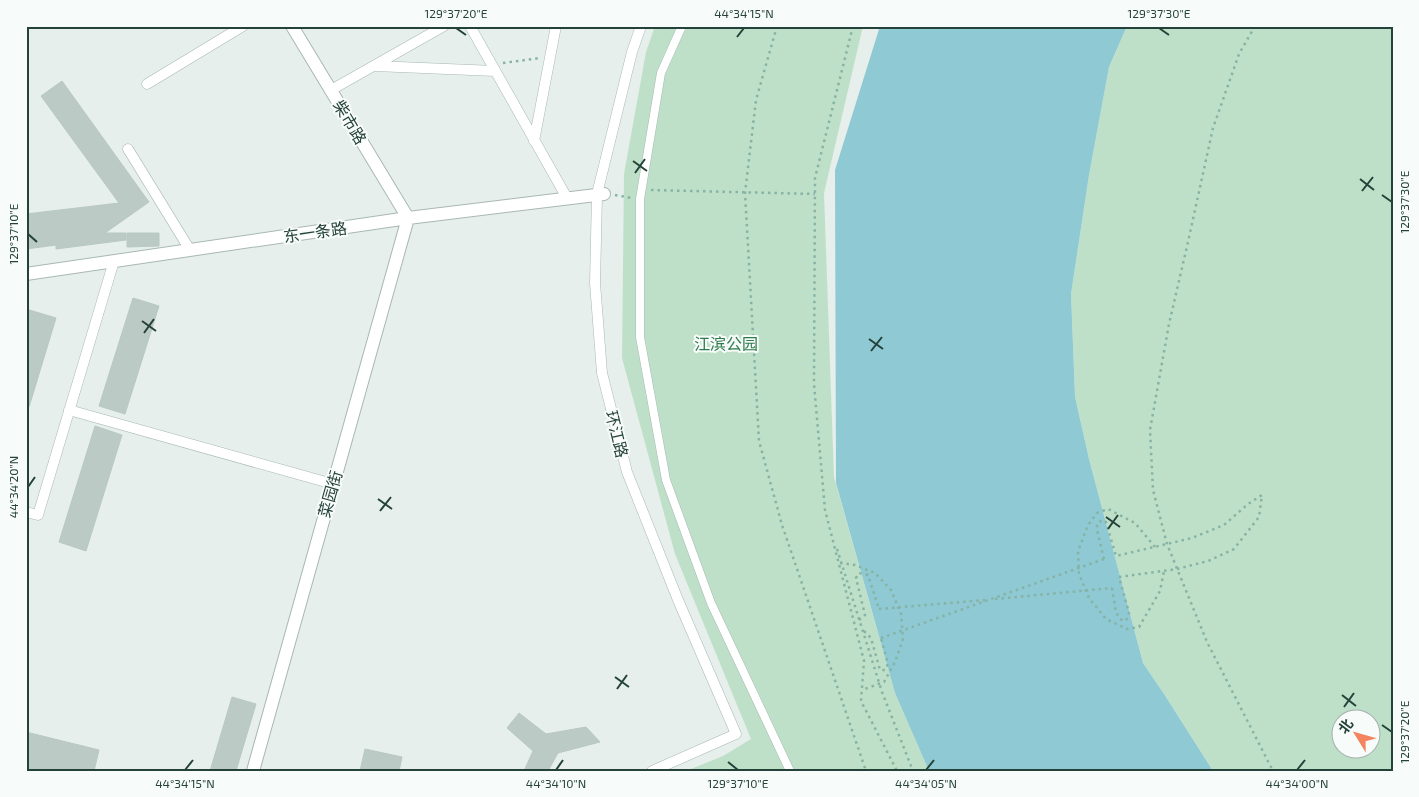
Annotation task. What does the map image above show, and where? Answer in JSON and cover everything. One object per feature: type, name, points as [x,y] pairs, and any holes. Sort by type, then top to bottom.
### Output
[{"type":"street","points":[[147,84],[243,26]]},
{"type":"street","name":"柴市路","points":[[292,26],[408,218]]},
{"type":"street","points":[[330,90],[444,26]]},
{"type":"street","points":[[470,26],[566,198]]},
{"type":"street","points":[[534,141],[556,26]]},
{"type":"street","name":"环江路","points":[[641,26],[632,52],[600,194],[595,283],[602,374],[627,472],[678,600],[736,734],[652,771]]},
{"type":"street","points":[[682,26],[661,73],[640,199],[640,337],[666,480],[711,603],[790,771]]},
{"type":"street","points":[[374,66],[494,68]]},
{"type":"street","points":[[128,149],[190,250]]},
{"type":"street","name":"东一条路","points":[[26,274],[408,218],[600,194]]},
{"type":"street","name":"菜园街","points":[[252,771],[408,218]]},
{"type":"street","points":[[26,512],[38,516],[114,261]]},
{"type":"street","points":[[69,410],[333,484]]},
{"type":"path","points":[[777,26],[756,100],[745,193],[759,441],[782,524],[866,771]]},
{"type":"path","points":[[853,26],[815,178],[814,384],[825,510],[864,661],[861,701],[897,771]]},
{"type":"path","points":[[1255,26],[1239,54],[1213,128],[1169,324],[1150,430],[1153,490],[1167,544],[1206,642],[1273,771]]},
{"type":"path","points":[[494,68],[550,56]]},
{"type":"path","points":[[642,190],[815,194]]},
{"type":"path","points":[[600,194],[640,199]]},
{"type":"path","points":[[860,620],[865,614],[856,578],[859,573],[868,575],[879,609],[990,599],[1112,588],[1116,612],[1120,619],[1125,621],[1128,618],[1128,613],[1119,577],[1177,569],[1208,561],[1234,549],[1259,517],[1262,495],[1224,524],[1192,538],[1116,556],[1106,522],[1102,520],[1097,524],[1097,530],[1104,558],[990,599],[881,638],[888,664],[886,670],[880,670],[871,638],[863,630]]},
{"type":"path","points":[[1155,547],[1135,523],[1108,509],[1097,513],[1088,525],[1078,551],[1079,574],[1089,598],[1106,619],[1127,629],[1139,627],[1160,591],[1164,571]]},
{"type":"path","points":[[828,521],[882,692],[913,771]]},
{"type":"path","points":[[839,562],[855,565],[875,573],[891,590],[901,614],[903,639],[896,662],[884,682],[862,690]]},
{"type":"green space","name":"江滨公园","points":[[655,26],[863,26],[824,193],[834,477],[895,693],[929,771],[686,771],[723,756],[751,739],[675,554],[622,358],[624,174],[646,52]]},
{"type":"green space","points":[[1127,26],[1393,26],[1393,771],[1213,771],[1143,663],[1089,459],[1075,397],[1071,294],[1089,175],[1109,67]]},
{"type":"water","points":[[880,26],[1127,26],[1109,67],[1089,175],[1071,294],[1075,397],[1089,459],[1143,663],[1213,771],[929,771],[895,693],[836,483],[835,170]]},
{"type":"building","points":[[62,81],[149,202],[105,233],[126,233],[126,240],[56,249],[56,245],[26,249],[26,214],[119,203],[41,96]]},
{"type":"building","points":[[127,233],[159,233],[159,246],[127,247]]},
{"type":"building","points":[[133,298],[159,306],[125,414],[99,406]]},
{"type":"building","points":[[26,309],[56,318],[29,407],[26,406]]},
{"type":"building","points":[[95,426],[122,435],[86,551],[59,542]]},
{"type":"building","points":[[232,697],[256,704],[236,771],[210,771]]},
{"type":"building","points":[[519,713],[546,734],[586,727],[600,742],[558,753],[548,771],[524,771],[533,751],[507,728]]},
{"type":"building","points":[[26,732],[99,750],[94,771],[26,771]]},
{"type":"building","points":[[365,749],[402,757],[399,771],[360,771]]}]
